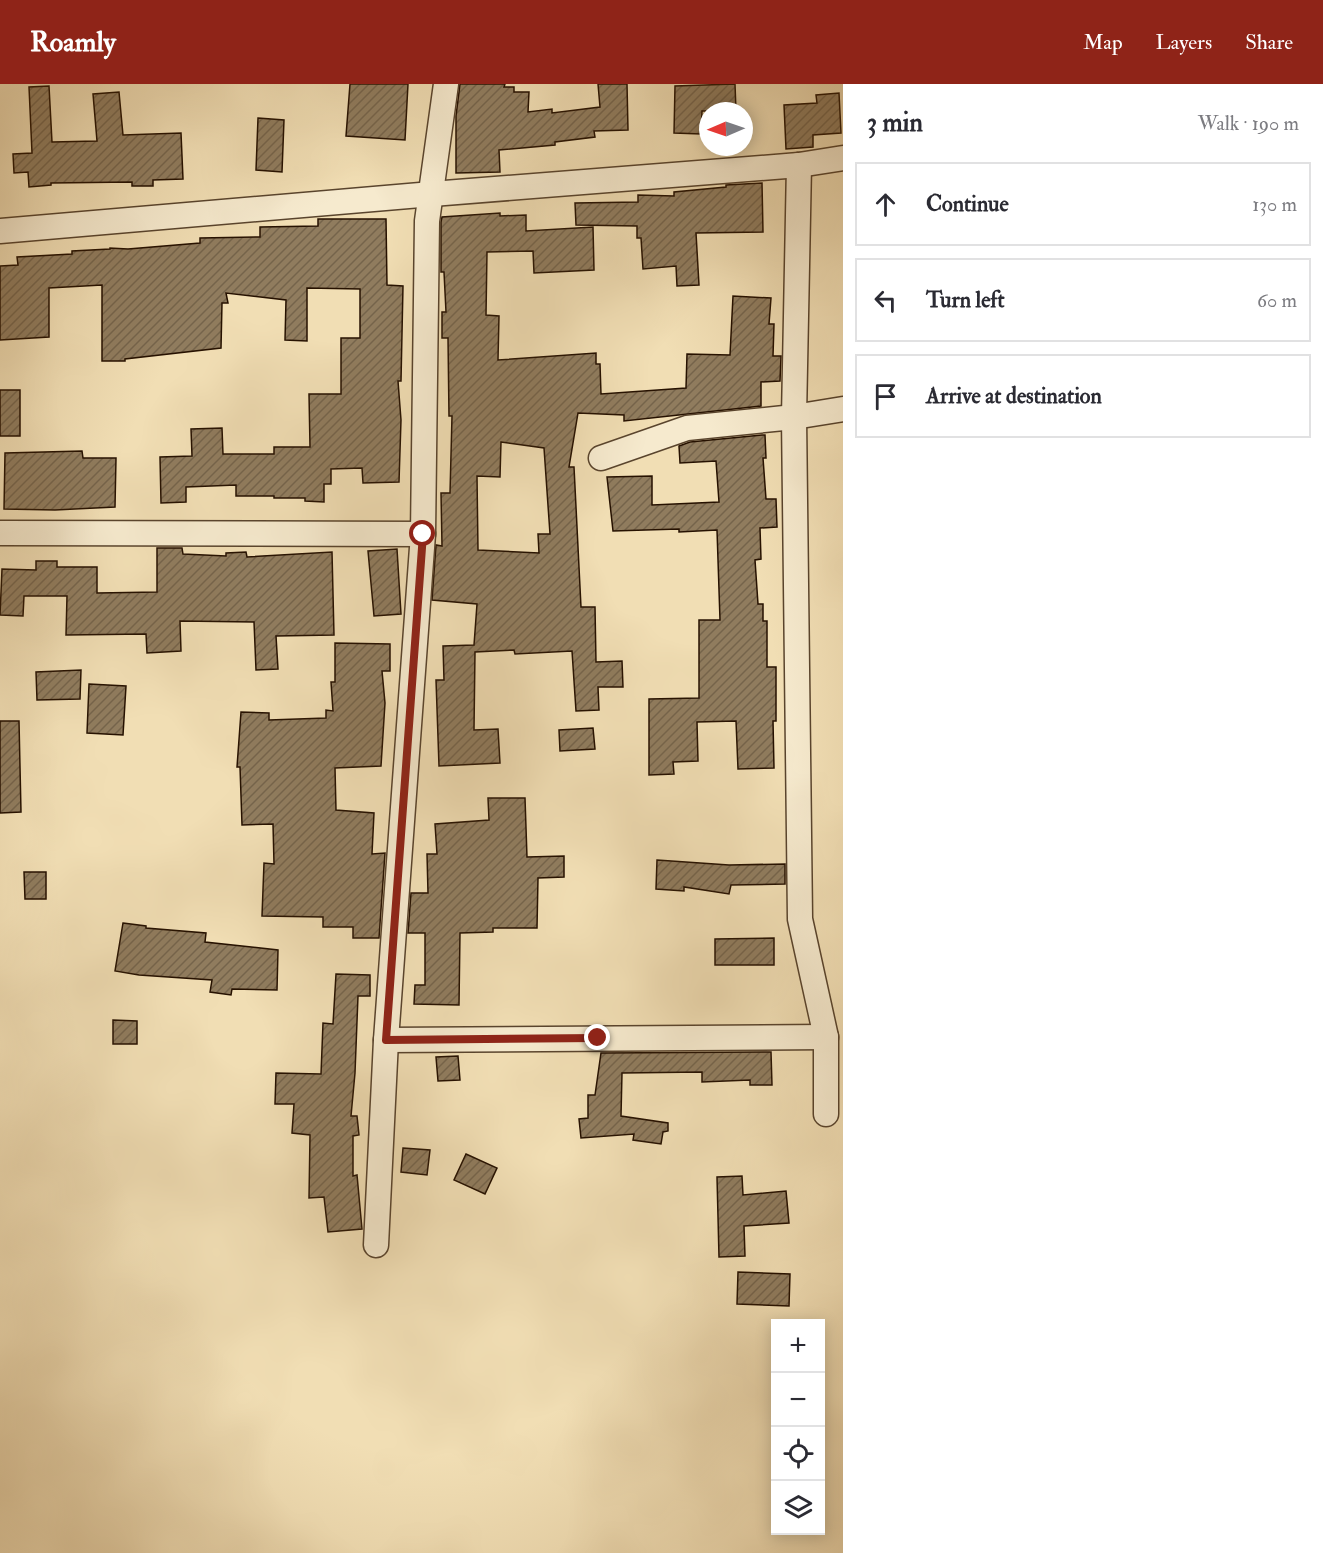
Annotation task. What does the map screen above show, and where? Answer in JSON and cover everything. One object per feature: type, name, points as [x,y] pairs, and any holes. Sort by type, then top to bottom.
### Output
[{"type":"street","points":[[376,1245],[386,1040],[423,534],[427,222],[446,84]]},
{"type":"street","points":[[0,231],[800,165],[843,158]]},
{"type":"street","points":[[800,165],[794,417],[800,919],[826,1037],[826,1114]]},
{"type":"street","points":[[601,458],[687,428],[794,417],[843,409]]},
{"type":"street","points":[[0,532],[423,534]]},
{"type":"street","points":[[386,1040],[826,1037]]},
{"type":"building","points":[[350,84],[408,84],[405,140],[346,136]]},
{"type":"building","points":[[460,84],[505,84],[504,87],[514,87],[514,92],[529,92],[528,112],[552,109],[552,113],[600,107],[598,84],[627,84],[628,130],[594,131],[595,137],[555,142],[555,145],[499,150],[500,172],[456,173],[456,116]]},
{"type":"building","points":[[735,84],[736,102],[699,102],[699,134],[674,133],[675,86]]},
{"type":"building","points":[[49,86],[52,142],[97,141],[93,94],[119,92],[123,135],[181,133],[183,179],[153,180],[153,186],[132,186],[132,182],[51,183],[51,185],[29,187],[28,172],[14,173],[13,154],[32,153],[29,87]]},
{"type":"building","points":[[839,93],[841,133],[813,135],[813,147],[786,149],[784,105],[817,103],[816,95]]},
{"type":"building","points":[[258,118],[284,120],[282,172],[256,170]]},
{"type":"building","points":[[762,183],[763,232],[696,233],[699,285],[677,286],[676,266],[643,269],[641,238],[637,238],[637,226],[576,225],[575,203],[638,202],[638,195],[674,196],[674,192]]},
{"type":"building","points":[[500,213],[500,216],[526,215],[526,231],[593,227],[594,270],[534,273],[533,251],[487,252],[486,315],[499,316],[498,360],[596,353],[596,364],[600,364],[601,394],[686,388],[687,354],[730,355],[733,296],[771,298],[769,324],[774,324],[773,356],[781,356],[780,381],[761,382],[761,406],[624,421],[624,415],[578,413],[569,467],[574,467],[581,607],[595,607],[596,662],[622,661],[623,687],[598,687],[599,710],[576,711],[572,651],[515,654],[514,650],[475,652],[474,730],[498,729],[500,763],[439,766],[436,680],[444,680],[443,646],[474,645],[477,604],[432,600],[436,545],[442,546],[441,493],[450,493],[452,416],[449,416],[448,338],[442,338],[442,312],[446,312],[444,272],[441,272],[442,217]],"holes":[[[501,442],[544,448],[550,534],[538,534],[539,553],[478,550],[477,476],[500,477]]]},
{"type":"building","points":[[318,219],[386,219],[387,285],[403,286],[401,381],[398,381],[401,420],[399,482],[363,483],[362,468],[331,469],[331,484],[324,484],[324,502],[305,501],[305,498],[236,496],[236,485],[186,487],[186,502],[161,503],[160,457],[192,456],[191,429],[222,428],[223,454],[274,454],[274,447],[310,447],[309,394],[341,394],[341,338],[360,338],[360,289],[307,288],[307,341],[285,340],[286,300],[226,293],[228,303],[222,303],[221,348],[125,359],[125,361],[102,361],[102,285],[49,288],[49,337],[0,340],[0,266],[18,265],[17,257],[72,254],[72,251],[110,248],[128,249],[200,243],[200,238],[260,237],[260,227],[318,226]]},
{"type":"building","points":[[0,390],[20,390],[20,436],[0,436]]},
{"type":"building","points":[[765,435],[766,458],[763,458],[766,499],[776,499],[777,527],[760,528],[761,559],[755,560],[758,604],[763,604],[763,621],[767,621],[767,667],[776,667],[776,721],[773,721],[774,768],[738,769],[736,721],[697,722],[698,761],[673,762],[674,774],[649,775],[649,699],[699,698],[699,620],[720,620],[717,530],[613,531],[607,477],[652,476],[652,505],[719,502],[716,461],[680,463],[679,446],[690,442]]},
{"type":"building","points":[[82,451],[83,458],[116,458],[115,507],[55,510],[4,509],[5,453]]},
{"type":"building","points":[[157,548],[182,548],[183,554],[226,556],[226,553],[246,552],[247,557],[332,552],[334,635],[276,636],[278,669],[256,670],[254,622],[180,621],[181,651],[147,653],[146,634],[66,635],[67,596],[24,596],[23,616],[0,615],[2,569],[36,570],[36,561],[57,561],[57,567],[97,567],[97,593],[157,592]]},
{"type":"building","points":[[397,549],[401,614],[374,616],[368,551]]},
{"type":"building","points":[[335,643],[390,644],[390,671],[382,671],[385,703],[381,766],[335,768],[336,810],[374,813],[372,854],[385,853],[379,938],[353,938],[353,927],[323,927],[323,917],[262,916],[264,863],[274,864],[273,824],[242,825],[240,767],[237,767],[241,712],[269,713],[269,720],[326,718],[326,710],[333,711],[331,682],[335,682]]},
{"type":"building","points":[[81,670],[80,699],[37,700],[36,672]]},
{"type":"building","points":[[89,684],[126,686],[123,735],[87,733]]},
{"type":"building","points":[[0,721],[19,721],[21,812],[0,813]]},
{"type":"building","points":[[593,728],[595,749],[560,751],[559,730]]},
{"type":"building","points":[[488,798],[525,798],[527,857],[564,856],[564,877],[538,878],[537,928],[493,928],[493,932],[460,933],[459,1005],[414,1004],[415,985],[425,985],[425,933],[408,933],[411,893],[428,893],[427,854],[437,854],[435,824],[489,820]]},
{"type":"building","points":[[657,860],[729,865],[785,864],[785,884],[731,885],[729,894],[684,887],[684,891],[656,889]]},
{"type":"building","points":[[24,872],[46,872],[46,899],[25,899]]},
{"type":"building","points":[[123,923],[146,926],[146,928],[206,933],[205,942],[278,950],[277,990],[232,989],[231,995],[210,992],[212,980],[115,971]]},
{"type":"building","points":[[774,938],[774,965],[715,965],[715,939]]},
{"type":"building","points":[[336,974],[370,975],[370,996],[358,996],[351,1116],[357,1116],[359,1135],[353,1136],[353,1176],[357,1175],[362,1229],[328,1232],[324,1197],[309,1198],[310,1135],[292,1133],[294,1104],[275,1104],[276,1073],[321,1074],[323,1023],[333,1024]]},
{"type":"building","points":[[113,1020],[137,1021],[137,1044],[113,1044]]},
{"type":"building","points":[[771,1052],[772,1085],[750,1085],[750,1080],[702,1082],[702,1072],[622,1073],[621,1116],[668,1123],[668,1131],[663,1132],[661,1144],[633,1140],[634,1134],[581,1138],[579,1119],[588,1118],[588,1095],[595,1095],[601,1053]]},
{"type":"building","points":[[458,1056],[460,1080],[438,1081],[436,1057]]},
{"type":"building","points":[[403,1148],[430,1150],[427,1175],[401,1172]]},
{"type":"building","points":[[466,1154],[497,1168],[485,1194],[454,1180]]},
{"type":"building","points":[[742,1176],[743,1195],[786,1191],[789,1223],[744,1226],[745,1256],[719,1257],[717,1177]]},
{"type":"building","points":[[738,1272],[790,1274],[789,1306],[737,1304]]},
{"type":"route","points":[[423,534],[386,1040],[598,1038]]}]
